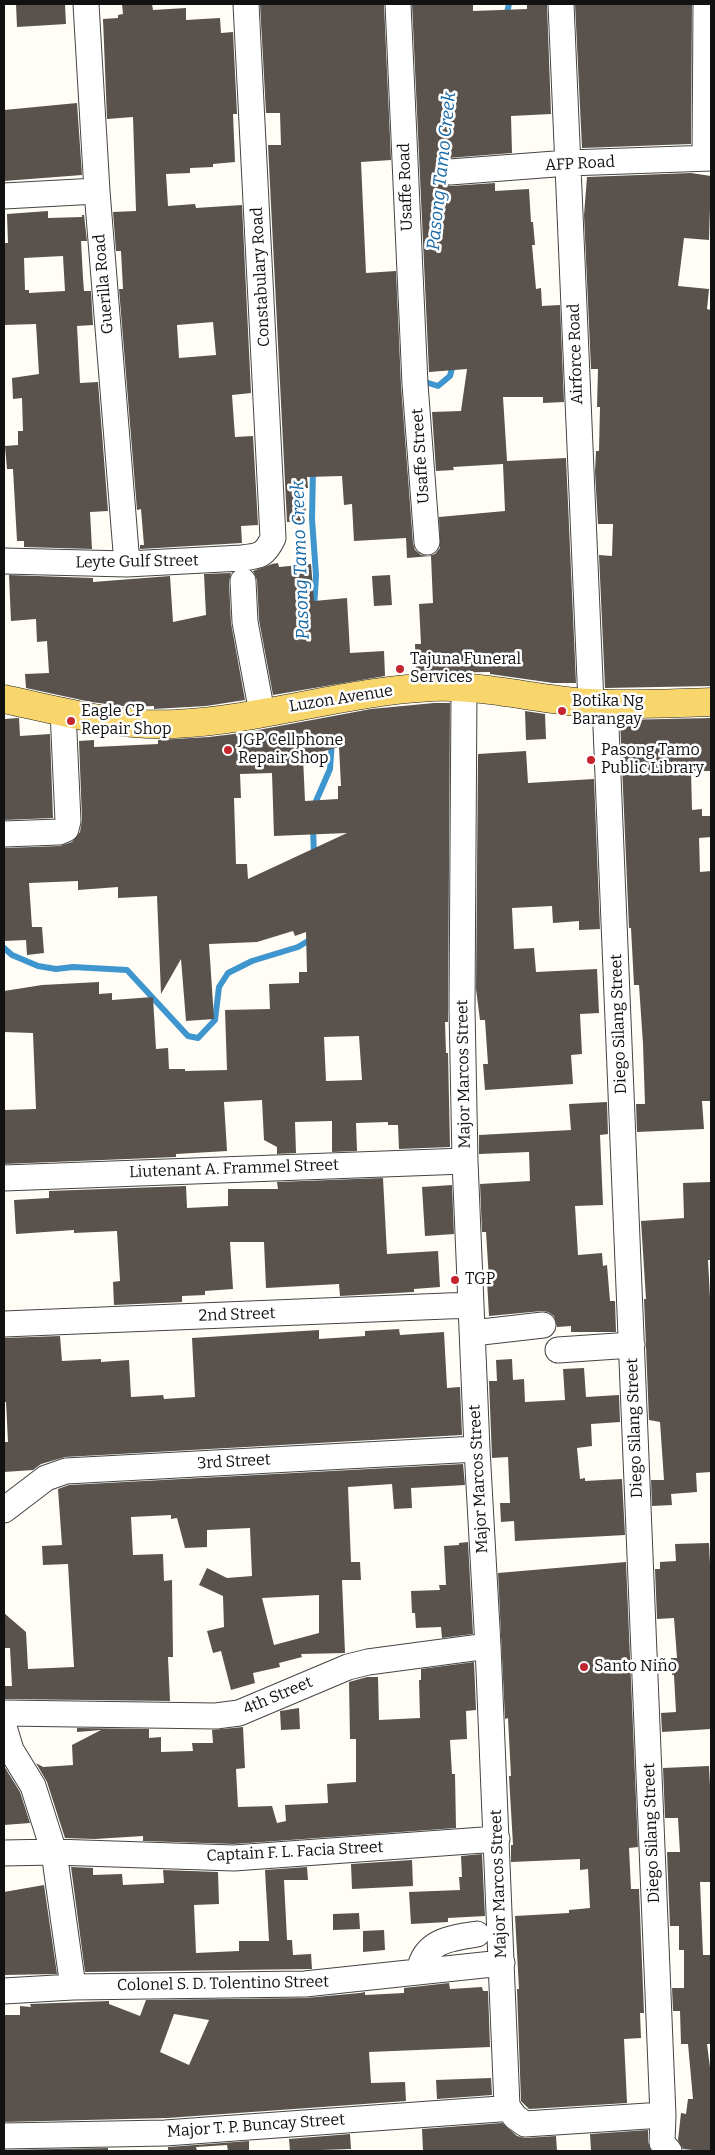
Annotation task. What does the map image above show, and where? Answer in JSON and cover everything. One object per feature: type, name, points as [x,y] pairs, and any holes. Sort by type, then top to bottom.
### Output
[{"type":"main road","name":"Luzon Avenue","points":[[4,699],[108,720],[150,724],[200,722],[262,713],[376,692],[426,687],[464,688],[598,703],[711,702]]},
{"type":"street","name":"Guerilla Road","points":[[86,4],[96,191],[127,564]]},
{"type":"street","name":"Constabulary Road","points":[[246,4],[273,538],[267,550]]},
{"type":"street","name":"Usaffe Road","points":[[398,4],[415,377]]},
{"type":"street","name":"Airforce Road","points":[[561,4],[598,703]]},
{"type":"street","points":[[706,4],[708,158]]},
{"type":"street","name":"AFP Road","points":[[450,172],[568,164],[708,158]]},
{"type":"street","points":[[4,196],[96,191]]},
{"type":"street","name":"Usaffe Street","points":[[415,377],[427,542]]},
{"type":"street","name":"Leyte Gulf Street","points":[[4,561],[127,564],[258,557],[267,550]]},
{"type":"street","points":[[243,582],[245,622],[262,713]]},
{"type":"street","name":"Major Marcos Street","points":[[464,688],[462,1008],[465,1161],[477,1448],[497,1839],[507,2106]]},
{"type":"street","name":"Diego Silang Street","points":[[598,703],[632,1345],[663,2115],[662,2143],[669,2151]]},
{"type":"street","points":[[4,834],[58,832],[66,829],[68,821],[63,712]]},
{"type":"street","name":"Liutenant A. Frammel Street","points":[[4,1178],[465,1161]]},
{"type":"street","name":"2nd Street","points":[[4,1324],[471,1305]]},
{"type":"street","points":[[473,1333],[543,1326]]},
{"type":"street","points":[[558,1350],[632,1345]]},
{"type":"street","name":"3rd Street","points":[[4,1510],[46,1478],[66,1471],[477,1448]]},
{"type":"street","name":"4th Street","points":[[4,1713],[224,1715],[239,1713],[348,1667],[368,1662],[488,1646]]},
{"type":"street","points":[[4,1727],[11,1750],[33,1786],[54,1852],[73,1987]]},
{"type":"street","name":"Captain F. L. Facia Street","points":[[4,1853],[54,1852],[234,1858],[497,1839]]},
{"type":"street","points":[[419,1972],[426,1952],[437,1944],[477,1934]]},
{"type":"street","name":"Colonel S. D. Tolentino Street","points":[[4,1991],[73,1987],[305,1984],[502,1963]]},
{"type":"street","points":[[507,2106],[515,2117],[525,2124],[663,2115]]},
{"type":"street","name":"Major T. P. Buncay Street","points":[[4,2136],[165,2142],[500,2109],[507,2106]]},
{"type":"building","points":[[16,4],[65,4],[66,24],[17,27]]},
{"type":"building","points":[[122,4],[152,4],[153,10],[186,8],[186,20],[220,18],[221,33],[233,32],[237,114],[233,114],[235,162],[213,164],[213,167],[190,168],[190,173],[166,174],[168,206],[195,204],[196,208],[242,205],[251,393],[232,395],[235,437],[253,436],[258,525],[241,526],[242,543],[140,549],[140,545],[144,545],[141,509],[137,510],[119,289],[123,289],[121,251],[116,251],[113,212],[136,211],[133,117],[107,119],[103,19],[118,18],[118,15],[123,14]],"holes":[[[213,322],[216,355],[179,358],[177,325]]]},
{"type":"building","points":[[260,4],[384,4],[391,160],[361,162],[366,273],[396,271],[401,385],[413,543],[415,550],[421,555],[428,556],[435,554],[440,548],[439,517],[505,511],[503,464],[453,467],[454,470],[436,471],[432,412],[461,411],[467,369],[429,372],[412,4],[473,4],[473,11],[527,9],[527,4],[547,4],[551,114],[511,116],[512,153],[448,158],[442,160],[437,166],[436,173],[438,180],[444,185],[495,183],[495,191],[529,189],[531,222],[533,222],[535,245],[532,245],[536,289],[541,288],[542,306],[560,305],[564,402],[543,403],[543,397],[503,397],[507,461],[566,458],[576,683],[553,683],[490,674],[490,672],[416,673],[415,644],[421,644],[419,604],[433,603],[431,556],[407,558],[406,538],[354,541],[352,504],[344,505],[342,476],[307,477],[308,488],[305,488],[306,522],[287,522],[268,145],[281,145],[280,113],[266,113]]},
{"type":"building","points":[[575,4],[692,4],[691,144],[582,148]]},
{"type":"building","points":[[77,103],[82,175],[4,181],[4,110]]},
{"type":"building","points":[[691,173],[711,176],[709,240],[684,238],[678,286],[709,289],[707,309],[711,310],[711,686],[605,688],[599,555],[612,556],[613,524],[598,524],[595,472],[596,451],[599,451],[600,407],[597,407],[598,369],[591,369],[584,215],[587,177]]},
{"type":"building","points":[[48,211],[48,218],[82,217],[84,215],[87,241],[81,241],[84,291],[91,291],[93,325],[77,326],[80,383],[98,382],[108,511],[90,512],[92,549],[24,547],[24,541],[17,541],[13,469],[7,469],[5,446],[18,445],[18,431],[23,431],[22,398],[13,399],[12,378],[39,374],[36,324],[4,325],[4,243],[8,243],[7,214]],"holes":[[[63,256],[65,291],[29,293],[29,290],[25,290],[24,258]]]},
{"type":"building","points":[[278,563],[279,567],[311,564],[314,601],[347,598],[350,653],[384,651],[385,676],[273,695],[259,620],[257,580],[253,571]]},
{"type":"building","points":[[231,573],[229,582],[231,623],[245,700],[206,706],[154,709],[154,706],[131,707],[91,702],[26,688],[25,674],[49,673],[47,641],[37,642],[36,619],[11,621],[9,575],[93,578],[93,582],[170,576],[173,622],[206,615],[204,574]]},
{"type":"building","points":[[390,575],[392,605],[374,606],[372,576]]},
{"type":"building","points":[[450,703],[448,1022],[445,1022],[446,1053],[448,1053],[450,1147],[399,1149],[398,1125],[388,1125],[388,1122],[356,1123],[357,1151],[332,1152],[332,1121],[295,1122],[296,1153],[277,1154],[277,1147],[264,1140],[262,1100],[224,1102],[227,1151],[176,1154],[176,1157],[4,1164],[4,1110],[36,1109],[33,1033],[4,1032],[4,991],[42,985],[99,982],[99,994],[112,993],[112,1000],[153,997],[156,1049],[168,1048],[169,1069],[185,1069],[185,1071],[227,1070],[225,1010],[270,1009],[269,984],[299,983],[299,972],[307,972],[306,932],[295,936],[293,931],[257,942],[209,944],[214,1019],[186,1021],[181,959],[161,994],[157,896],[118,898],[118,887],[78,890],[78,881],[29,883],[32,927],[42,927],[44,953],[27,955],[26,940],[4,941],[4,848],[60,846],[72,842],[80,832],[82,820],[79,741],[94,740],[94,747],[158,744],[158,740],[242,733],[371,709]],"holes":[[[339,747],[341,786],[338,786],[338,799],[305,801],[303,757]],[[272,773],[274,836],[347,833],[248,879],[247,864],[236,864],[234,798],[241,798],[240,774]],[[359,1036],[362,1080],[326,1081],[324,1037]]]},
{"type":"building","points":[[525,711],[545,714],[546,739],[526,740]]},
{"type":"building","points":[[19,718],[20,736],[50,734],[53,818],[4,820],[4,719]]},
{"type":"building","points":[[711,718],[711,771],[691,771],[692,810],[702,809],[702,816],[711,816],[711,837],[699,838],[700,872],[711,871],[711,1101],[702,1101],[704,1129],[637,1132],[636,1104],[645,1104],[643,1044],[639,985],[634,985],[631,928],[629,928],[620,720]]},
{"type":"building","points":[[526,751],[528,783],[594,779],[600,929],[579,930],[579,921],[553,923],[552,906],[512,908],[514,949],[534,948],[536,972],[597,969],[599,1013],[580,1014],[582,1054],[571,1055],[573,1084],[485,1090],[483,1064],[488,1064],[485,1020],[480,1020],[476,989],[478,754]]},
{"type":"building","points":[[607,1102],[608,1134],[600,1135],[603,1205],[575,1206],[578,1255],[602,1253],[603,1266],[607,1265],[610,1301],[615,1301],[616,1332],[571,1332],[571,1326],[557,1327],[554,1316],[542,1311],[489,1316],[486,1232],[482,1232],[480,1184],[530,1181],[529,1152],[479,1154],[479,1135],[571,1130],[569,1104]]},
{"type":"building","points":[[383,1178],[387,1254],[438,1251],[440,1287],[414,1289],[414,1292],[340,1296],[339,1284],[266,1288],[264,1242],[230,1242],[233,1289],[205,1291],[205,1295],[182,1296],[182,1302],[114,1305],[113,1282],[120,1281],[117,1231],[74,1233],[74,1230],[16,1234],[14,1200],[49,1198],[49,1191],[186,1186],[187,1208],[228,1206],[228,1189],[278,1189],[277,1182]]},
{"type":"building","points":[[711,1182],[711,1260],[708,1260],[711,1316],[711,1472],[696,1473],[697,1492],[671,1494],[672,1505],[652,1506],[651,1480],[664,1480],[660,1422],[649,1420],[644,1299],[646,1299],[641,1221],[684,1218],[683,1183]]},
{"type":"building","points":[[452,1185],[454,1234],[425,1236],[422,1187]]},
{"type":"building","points":[[399,1329],[400,1335],[444,1332],[447,1388],[460,1387],[462,1435],[65,1457],[41,1464],[33,1470],[4,1472],[4,1442],[8,1442],[6,1402],[4,1402],[4,1338],[60,1336],[62,1361],[101,1359],[101,1362],[129,1360],[131,1397],[163,1395],[164,1399],[195,1397],[192,1338],[319,1330],[319,1339],[365,1336],[365,1331]]},
{"type":"building","points":[[512,1359],[513,1380],[524,1379],[525,1402],[565,1400],[563,1369],[584,1368],[586,1397],[619,1395],[620,1422],[591,1424],[592,1446],[577,1448],[580,1479],[585,1478],[585,1481],[622,1479],[625,1535],[515,1541],[514,1521],[501,1522],[500,1503],[510,1503],[508,1457],[492,1458],[489,1381],[497,1381],[496,1360]]},
{"type":"building","points":[[463,1464],[465,1485],[411,1488],[412,1508],[394,1509],[392,1484],[348,1487],[351,1562],[360,1562],[361,1580],[342,1580],[345,1653],[301,1654],[302,1657],[279,1663],[280,1667],[253,1673],[255,1683],[231,1690],[221,1651],[213,1653],[207,1631],[224,1627],[223,1596],[199,1585],[207,1568],[227,1578],[252,1576],[250,1528],[207,1530],[207,1547],[185,1548],[177,1518],[171,1519],[171,1515],[131,1517],[133,1555],[163,1554],[164,1581],[172,1580],[173,1657],[168,1657],[170,1701],[4,1699],[4,1686],[12,1686],[10,1648],[4,1648],[4,1613],[26,1632],[28,1669],[74,1667],[68,1564],[43,1565],[42,1546],[62,1545],[58,1489],[69,1485]],"holes":[[[319,1595],[319,1633],[274,1645],[262,1598]]]},
{"type":"building","points":[[468,1542],[473,1634],[442,1638],[441,1627],[416,1628],[415,1613],[412,1613],[411,1591],[440,1590],[439,1585],[446,1585],[444,1546]]},
{"type":"building","points":[[709,1543],[711,1585],[711,1729],[662,1732],[661,1713],[676,1712],[671,1658],[677,1658],[674,1618],[657,1619],[655,1569],[660,1569],[660,1562],[676,1561],[675,1544]]},
{"type":"building","points":[[626,1562],[638,1847],[629,1848],[631,1889],[639,1889],[644,2013],[640,2013],[641,2038],[624,2039],[627,2103],[529,2109],[521,2101],[517,1989],[519,1989],[515,1916],[569,1913],[569,1910],[590,1908],[588,1869],[580,1870],[580,1859],[511,1862],[511,1845],[513,1845],[509,1776],[511,1776],[508,1718],[505,1719],[498,1573]]},
{"type":"building","points":[[474,1662],[476,1710],[466,1711],[467,1739],[450,1740],[452,1774],[455,1774],[456,1828],[234,1844],[143,1841],[143,1836],[95,1839],[65,1838],[47,1782],[36,1763],[43,1767],[73,1765],[72,1745],[101,1730],[77,1732],[77,1728],[149,1729],[149,1738],[161,1737],[161,1752],[193,1751],[192,1743],[213,1743],[212,1730],[243,1727],[245,1768],[236,1769],[238,1807],[272,1806],[277,1823],[286,1821],[285,1805],[328,1803],[327,1784],[356,1782],[356,1739],[350,1739],[349,1682],[367,1677],[378,1677],[379,1720],[420,1718],[419,1680],[421,1680],[421,1669]]},
{"type":"building","points":[[299,1708],[300,1729],[281,1730],[280,1711]]},
{"type":"building","points":[[4,1766],[20,1792],[30,1823],[4,1825]]},
{"type":"building","points":[[709,1766],[711,1882],[700,1882],[703,1955],[711,1955],[711,2044],[707,2044],[711,2075],[711,2151],[702,2151],[683,2149],[678,2140],[681,2113],[686,2114],[688,2099],[693,2099],[688,2044],[681,2044],[680,2011],[673,2011],[672,1988],[684,1988],[684,1950],[679,1950],[679,1926],[670,1926],[667,1852],[680,1852],[678,1818],[665,1818],[663,1768]]},
{"type":"building","points":[[482,1854],[485,1916],[448,1918],[448,1922],[411,1924],[409,1892],[460,1890],[459,1877],[462,1877],[461,1856]]},
{"type":"building","points":[[412,1860],[413,1886],[352,1889],[351,1864]]},
{"type":"building","points":[[71,1867],[93,1868],[93,1875],[122,1874],[123,1885],[164,1883],[163,1870],[218,1872],[219,1904],[194,1905],[196,1953],[239,1951],[239,1941],[269,1941],[265,1870],[307,1867],[308,1880],[284,1880],[287,1940],[292,1940],[293,1955],[311,1954],[312,1969],[85,1972]]},
{"type":"building","points":[[44,1885],[57,1974],[4,1975],[4,1892]]},
{"type":"building","points":[[359,1913],[360,1929],[333,1930],[333,1914]]},
{"type":"building","points":[[384,1930],[385,1950],[363,1952],[363,1931]]},
{"type":"building","points":[[449,1983],[450,1989],[482,1987],[483,1991],[488,1991],[490,2047],[369,2052],[371,2083],[405,2082],[406,2101],[167,2118],[4,2122],[4,2015],[20,2015],[20,2006],[31,2007],[30,2004],[109,2001],[109,2004],[140,2016],[146,2000],[305,1998],[365,1992],[365,1995],[404,1993],[404,1988]],"holes":[[[174,2014],[209,2020],[189,2065],[160,2052]]]},
{"type":"building","points":[[491,2078],[492,2095],[437,2099],[436,2080]]},
{"type":"building","points":[[502,2123],[517,2136],[525,2138],[556,2136],[557,2151],[423,2151],[422,2129]]},
{"type":"building","points":[[648,2130],[648,2142],[651,2151],[591,2151],[590,2134]]},
{"type":"building","points":[[350,2134],[351,2149],[290,2151],[289,2139]]},
{"type":"building","points":[[249,2141],[249,2150],[228,2151],[227,2145],[196,2147],[197,2151],[168,2151],[168,2147]]},
{"type":"building","points":[[108,2148],[108,2151],[4,2151],[4,2150]]},
{"type":"waterway","name":"Pasong Tamo Creek","points":[[506,17],[509,4]]},
{"type":"waterway","name":"Pasong Tamo Creek","points":[[422,381],[438,386],[450,376],[453,364]]},
{"type":"waterway","name":"Pasong Tamo Creek","points":[[313,469],[312,519],[316,575],[314,609]]},
{"type":"waterway","name":"Pasong Tamo Creek","points":[[313,808],[330,769],[332,741]]},
{"type":"waterway","name":"Pasong Tamo Creek","points":[[313,828],[314,855]]},
{"type":"waterway","name":"Pasong Tamo Creek","points":[[4,948],[12,955],[38,966],[56,969],[73,967],[127,970],[188,1036],[198,1038],[215,1020],[219,987],[228,973],[252,961],[298,947],[313,938]]},
{"type":"place","name":"Tajuna Funeral Services","points":[[400,669]]},
{"type":"place","name":"Botika Ng Barangay","points":[[562,711]]},
{"type":"place","name":"Eagle CP Repair Shop","points":[[71,721]]},
{"type":"place","name":"JGP Cellphone Repair Shop","points":[[228,750]]},
{"type":"place","name":"Pasong Tamo Public Library","points":[[591,760]]},
{"type":"place","name":"TGP","points":[[455,1280]]},
{"type":"place","name":"Santo Niño","points":[[584,1667]]}]
